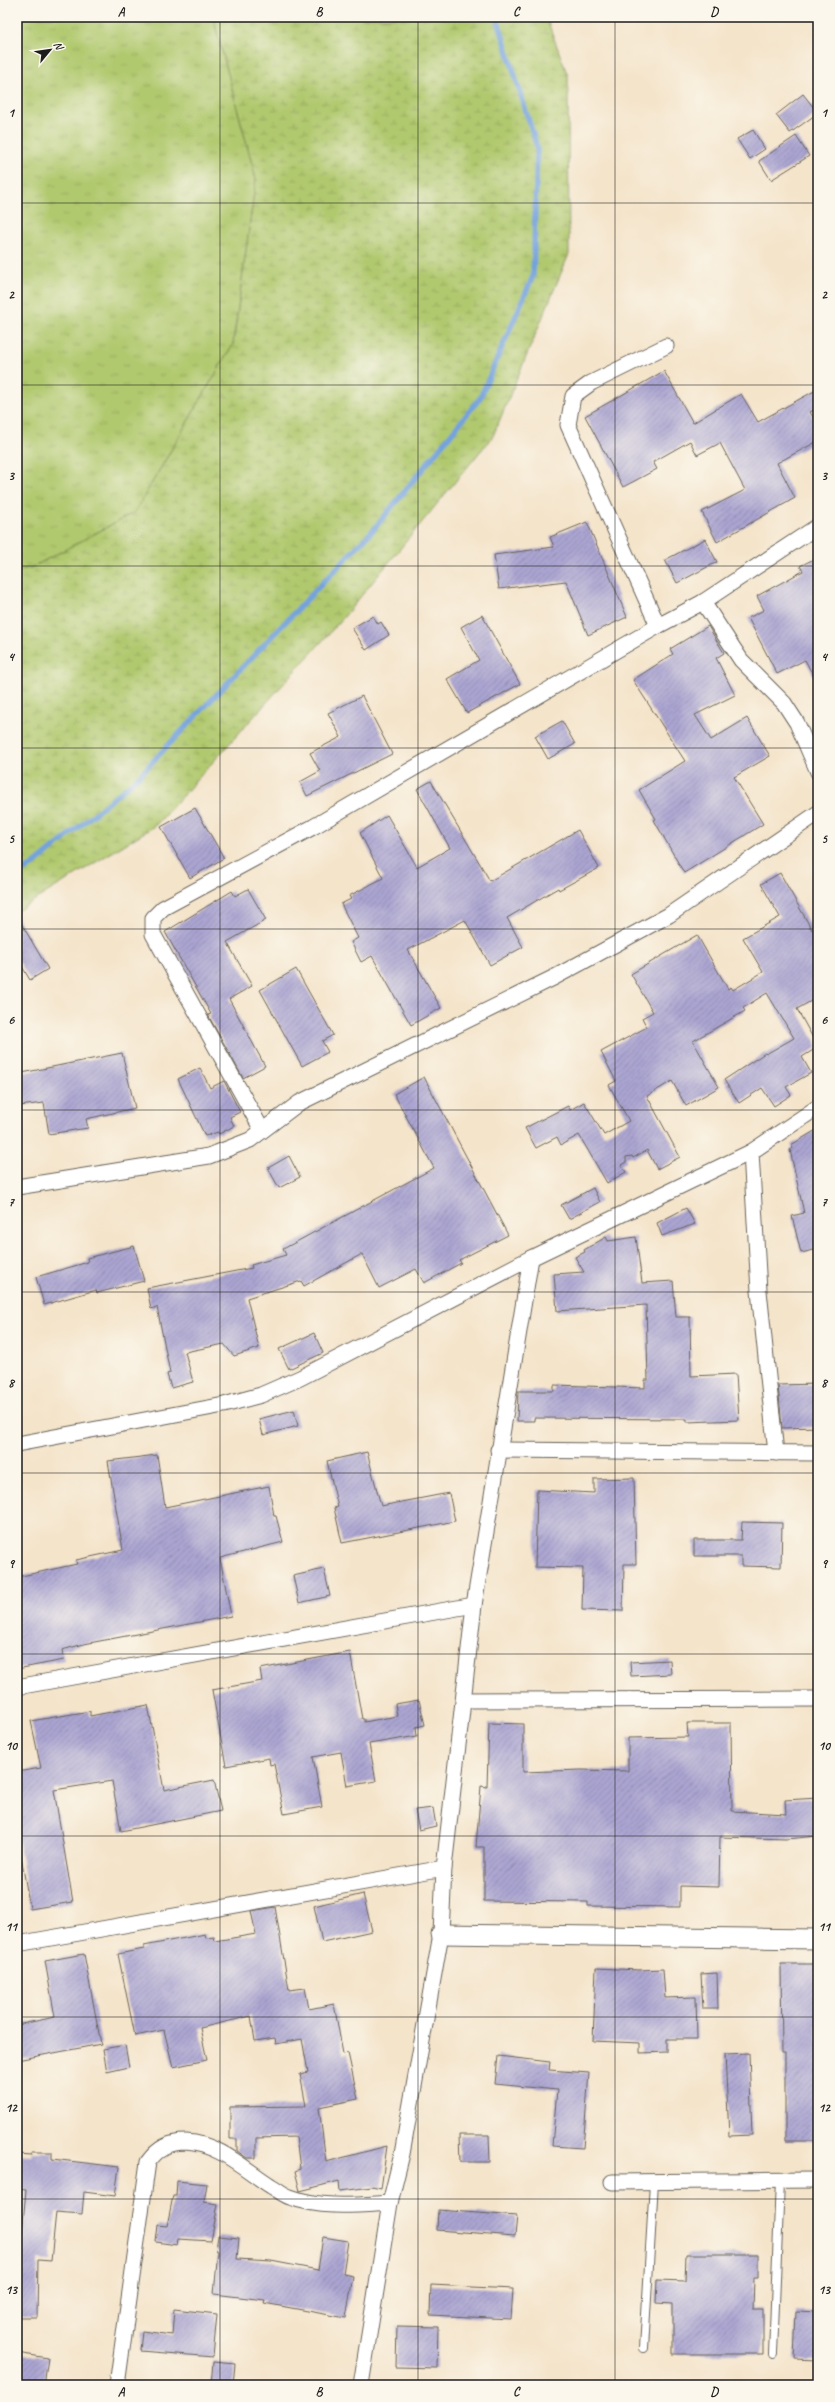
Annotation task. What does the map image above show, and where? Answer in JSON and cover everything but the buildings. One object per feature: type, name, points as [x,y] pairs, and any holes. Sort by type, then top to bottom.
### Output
[{"type":"street","points":[[658,626],[568,425],[573,396],[591,383],[666,346]]},
{"type":"street","points":[[262,1130],[153,934],[153,918],[163,908],[313,827],[658,626],[703,602],[818,526]]},
{"type":"street","points":[[703,602],[741,660],[784,703],[800,729],[818,772]]},
{"type":"street","points":[[17,1187],[209,1156],[250,1140],[299,1103],[548,980],[669,915],[818,813]]},
{"type":"street","points":[[17,1444],[224,1405],[261,1395],[300,1378],[531,1258],[751,1152],[818,1107]]},
{"type":"street","points":[[751,1152],[759,1291],[776,1453]]},
{"type":"street","points":[[361,2385],[390,2203],[402,2154],[440,1934],[444,1868],[474,1605],[498,1450],[531,1258]]},
{"type":"street","points":[[498,1450],[818,1453]]},
{"type":"street","points":[[17,1688],[474,1605]]},
{"type":"street","points":[[464,1700],[818,1699]]},
{"type":"street","points":[[17,1944],[444,1868]]},
{"type":"street","points":[[440,1934],[818,1939]]},
{"type":"street","points":[[117,2385],[148,2162],[157,2150],[175,2142],[201,2143],[220,2150],[244,2169],[289,2197],[338,2206],[390,2203]]},
{"type":"street","points":[[612,2182],[818,2180]]},
{"type":"lane","points":[[773,2354],[780,2180]]},
{"type":"lane","points":[[644,2348],[654,2182]]},
{"type":"green space","points":[[17,17],[213,17],[256,179],[233,344],[135,512],[31,568],[17,570]]},
{"type":"green space","points":[[213,17],[546,17],[568,76],[569,254],[493,436],[343,618],[156,825],[17,911],[17,570],[31,568],[135,512],[233,344],[256,179]]},
{"type":"waterway","points":[[17,873],[32,866],[136,779],[374,529],[480,398],[533,276],[537,147],[497,17]]}]
